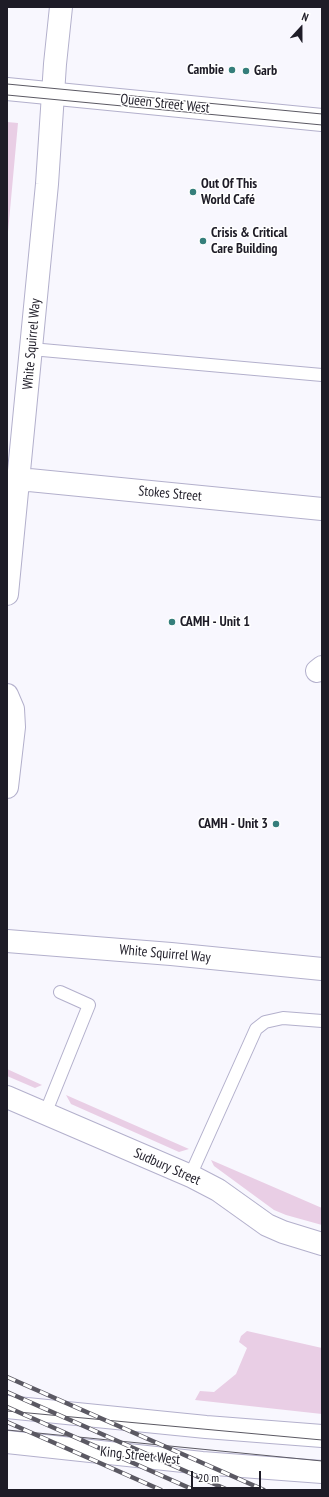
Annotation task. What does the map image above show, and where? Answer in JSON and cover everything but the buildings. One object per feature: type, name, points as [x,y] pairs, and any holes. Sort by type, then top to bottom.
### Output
[{"type":"street","name":"White Squirrel Way","points":[[7,594],[47,184],[61,7]]},
{"type":"street","name":"Queen Street West","points":[[7,89],[322,120]]},
{"type":"street","name":"Stokes Street","points":[[19,479],[322,509]]},
{"type":"street","points":[[7,695],[13,709],[14,727],[7,787]]},
{"type":"street","name":"White Squirrel Way","points":[[7,941],[171,954],[322,969]]},
{"type":"street","name":"Sudbury Street","points":[[7,1097],[190,1176],[218,1190],[267,1225],[283,1232],[322,1244]]},
{"type":"street","points":[[7,1407],[322,1436]]},
{"type":"street","name":"King Street West","points":[[7,1442],[202,1462],[322,1472]]},
{"type":"lane","points":[[31,349],[322,375]]},
{"type":"lane","points":[[45,1114],[90,1005],[60,992]]},
{"type":"lane","points":[[190,1176],[256,1029],[265,1022],[283,1018],[322,1022]]},
{"type":"shaded area","points":[[7,122],[18,123],[7,243]]},
{"type":"shaded area","points":[[7,1069],[42,1085],[35,1088],[7,1076]]},
{"type":"shaded area","points":[[66,1095],[189,1149],[179,1152],[71,1104]]},
{"type":"shaded area","points":[[211,1160],[322,1208],[322,1225],[274,1210],[214,1166]]},
{"type":"shaded area","points":[[247,1331],[322,1348],[322,1414],[195,1400],[200,1391],[214,1392],[236,1374],[247,1348],[239,1342],[241,1336]]},
{"type":"tram line","points":[[7,84],[322,114]]},
{"type":"tram line","points":[[7,95],[322,125]]},
{"type":"tram line","points":[[7,1411],[322,1440]]},
{"type":"tram line","points":[[7,1430],[322,1461]]},
{"type":"railway","points":[[7,1377],[264,1490]]},
{"type":"railway","points":[[7,1392],[228,1490]]},
{"type":"railway","points":[[7,1407],[194,1490]]},
{"type":"railway","points":[[7,1422],[161,1490]]},
{"type":"place","name":"Cambie","points":[[232,70]]},
{"type":"place","name":"Garb","points":[[246,71]]},
{"type":"place","name":"Out Of This World Café","points":[[193,192]]},
{"type":"place","name":"Crisis & Critical Care Building","points":[[203,241]]},
{"type":"place","name":"CAMH - Unit 1","points":[[172,622]]},
{"type":"place","name":"CAMH - Unit 3","points":[[276,824]]}]
